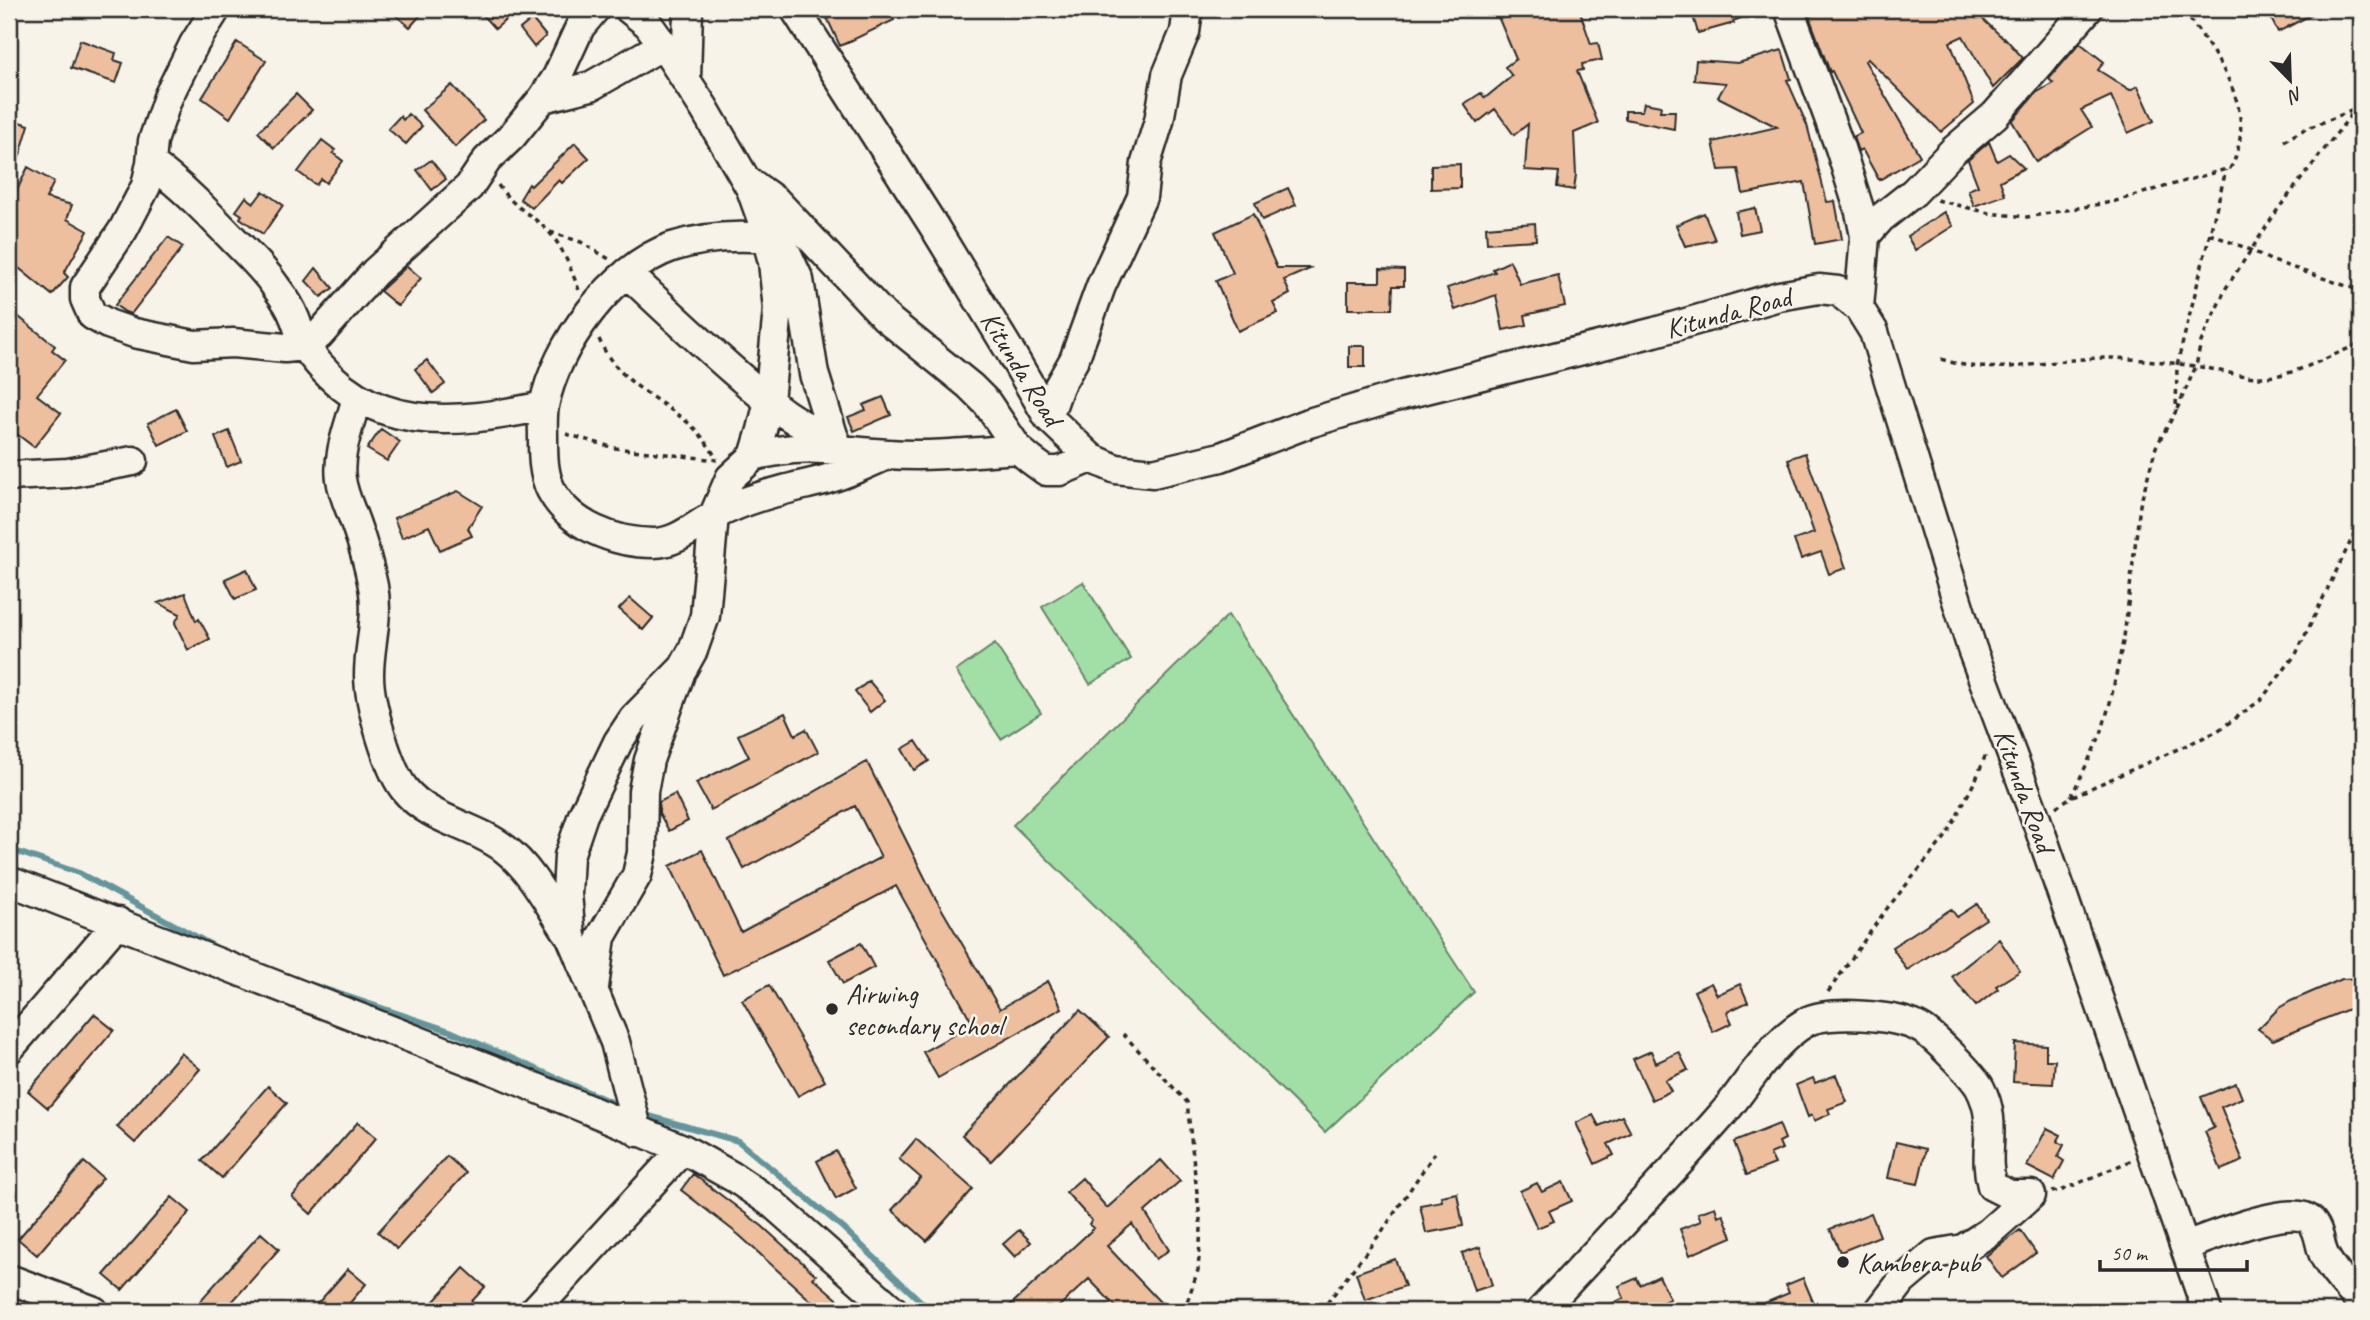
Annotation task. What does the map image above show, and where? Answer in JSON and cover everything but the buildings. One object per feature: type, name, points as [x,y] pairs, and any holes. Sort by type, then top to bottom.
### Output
[{"type":"street","points":[[216,9],[194,44],[168,97],[153,141],[146,186],[137,205],[85,287],[87,308],[92,315],[108,324],[134,333],[194,345],[233,343],[285,348],[304,346],[319,335],[375,272],[469,187],[557,77],[580,27],[595,9]]},
{"type":"street","points":[[629,9],[648,24],[685,79],[744,178],[764,227],[773,262],[778,309],[769,401],[754,456]]},
{"type":"street","points":[[685,79],[688,9]]},
{"type":"street","name":"Kitunda Road","points":[[795,9],[933,225],[1048,417],[1091,458],[1116,469],[1153,473],[1183,467],[1221,457],[1309,423],[1402,395],[1655,332],[1779,296],[1819,289],[1838,291],[1859,308],[1874,332],[1972,649],[2036,819],[2207,1311]]},
{"type":"street","points":[[1048,417],[1142,197],[1146,163],[1159,121],[1167,75],[1186,20],[1202,9]]},
{"type":"street","points":[[1789,9],[1840,148],[1860,212],[1865,236],[1859,308]]},
{"type":"street","points":[[1865,236],[1881,218],[1914,192],[1953,151],[1995,115],[2088,9]]},
{"type":"street","points":[[542,98],[591,86],[663,45]]},
{"type":"street","points":[[151,163],[191,195],[262,267],[294,316],[304,346],[332,379],[357,397],[411,418],[543,414]]},
{"type":"street","points":[[744,178],[777,202],[885,317],[970,386],[987,403],[1018,449],[1046,471],[1060,471],[1091,458]]},
{"type":"street","points":[[764,227],[741,235],[707,238],[671,247],[627,273],[589,313],[562,357],[543,414],[546,475],[551,490],[565,509],[583,524],[606,535],[656,544],[681,537],[713,515],[750,498],[853,471],[890,454]]},
{"type":"street","points":[[764,227],[787,254],[800,280],[814,374],[836,444]]},
{"type":"street","points":[[627,273],[787,417],[836,444]]},
{"type":"street","points":[[357,397],[341,457],[341,479],[373,584],[376,611],[369,678],[389,763],[412,798],[432,812],[505,848],[528,874],[570,937],[594,992],[624,1069],[638,1132]]},
{"type":"street","points":[[594,992],[601,937],[637,875],[642,853],[643,791],[649,760],[705,617],[713,515],[730,478],[754,456],[780,449],[836,444],[890,454],[938,455],[1018,449]]},
{"type":"street","points":[[9,476],[68,473],[133,461]]},
{"type":"street","points":[[570,937],[567,894],[569,856],[583,815],[603,769],[623,734],[641,710],[683,668]]},
{"type":"street","points":[[9,881],[503,1074],[683,1149],[735,1178],[773,1204],[894,1311]]},
{"type":"street","points":[[9,1049],[118,922]]},
{"type":"street","points":[[1541,1311],[1723,1114],[1779,1041],[1808,1020],[1850,1014],[1879,1016],[1919,1027],[1979,1086],[1991,1114],[1987,1169],[1992,1186],[2010,1195],[2031,1195]]},
{"type":"street","points":[[534,1311],[683,1149]]},
{"type":"street","points":[[1879,1311],[1902,1281],[1934,1254],[1963,1249],[1988,1233],[2031,1195]]},
{"type":"street","points":[[2185,1246],[2279,1216],[2300,1215],[2310,1220],[2316,1228],[2324,1256],[2351,1275],[2361,1302]]},
{"type":"street","points":[[9,1279],[94,1311]]},
{"type":"path","points":[[1914,192],[1957,207],[2027,217],[2112,202],[2226,170],[2233,164],[2241,136],[2237,102],[2215,57],[2183,9]]},
{"type":"path","points":[[2284,141],[2360,106]]},
{"type":"path","points":[[2071,797],[2101,734],[2111,699],[2124,637],[2140,505],[2155,447],[2176,411],[2196,366],[2201,342],[2226,288],[2278,209],[2360,106]]},
{"type":"path","points":[[488,160],[494,180],[503,194],[548,231],[557,243],[601,344],[613,364],[629,382],[688,423],[706,442],[717,460]]},
{"type":"path","points":[[2176,411],[2177,365],[2226,170]]},
{"type":"path","points":[[548,231],[581,242],[605,255],[627,273]]},
{"type":"path","points":[[2210,234],[2270,260],[2361,291]]},
{"type":"path","points":[[1941,359],[1962,367],[1985,369],[2110,358],[2196,366],[2246,376],[2267,377],[2294,370],[2361,343]]},
{"type":"path","points":[[543,414],[570,436],[615,448],[717,460],[754,456]]},
{"type":"path","points":[[2036,819],[2071,797],[2216,732],[2261,700],[2296,654],[2361,520]]},
{"type":"path","points":[[1808,1020],[1885,911],[1947,835],[1976,779],[2000,720]]},
{"type":"path","points":[[1123,1034],[1187,1102],[1202,1228],[1198,1270],[1184,1311]]},
{"type":"path","points":[[1321,1311],[1382,1230],[1436,1151]]},
{"type":"path","points":[[2031,1195],[2063,1190],[2153,1151]]},
{"type":"green space","points":[[1083,582],[1131,659],[1090,684],[1042,607]]},
{"type":"green space","points":[[1228,615],[1474,992],[1325,1132],[1013,825]]},
{"type":"green space","points":[[995,644],[1041,713],[1001,739],[956,671]]},
{"type":"waterway","points":[[9,849],[79,873],[215,947]]},
{"type":"waterway","points":[[310,984],[450,1031],[622,1107]]},
{"type":"waterway","points":[[642,1114],[738,1141],[843,1228],[931,1311]]},
{"type":"place","name":"Airwing secondary school","points":[[832,1009]]},
{"type":"place","name":"Kambera pub","points":[[1843,1262]]}]
